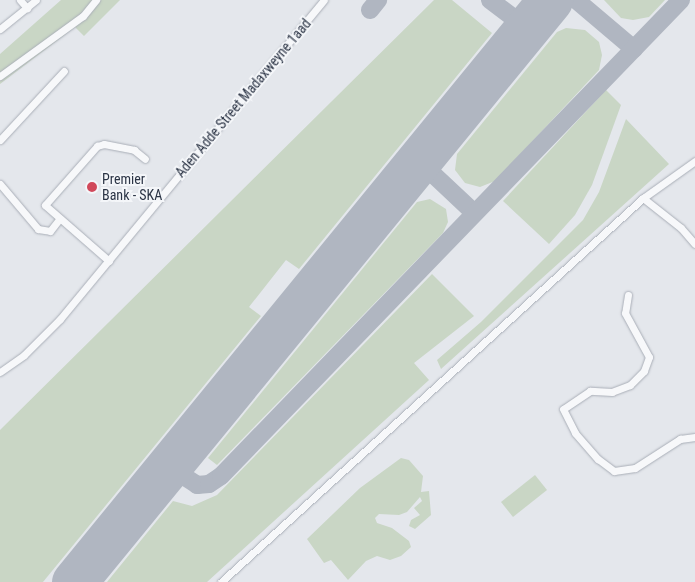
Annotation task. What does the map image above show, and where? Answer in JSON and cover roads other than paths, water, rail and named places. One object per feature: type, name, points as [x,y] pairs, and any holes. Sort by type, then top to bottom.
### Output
[{"type":"street","points":[[20,0],[27,8]]},
{"type":"street","points":[[0,29],[36,0]]},
{"type":"street","points":[[0,76],[82,16],[96,0]]},
{"type":"street","name":"Aden Adde Street Madaxweyne 1aad","points":[[0,372],[42,338],[109,261],[324,0]]},
{"type":"street","points":[[0,140],[64,71]]},
{"type":"street","points":[[109,261],[46,205],[73,176],[95,147],[104,144],[134,150],[145,159]]},
{"type":"street","points":[[221,582],[643,198],[695,161]]},
{"type":"street","points":[[0,184],[38,229],[50,231],[60,218]]},
{"type":"street","points":[[643,198],[681,228],[695,244]]},
{"type":"street","points":[[628,295],[625,313],[649,357],[644,371],[630,385],[612,392],[590,391],[562,409],[575,433],[598,459],[614,471],[635,468],[680,439],[695,437]]},
{"type":"place","name":"Premier Bank - SKA","points":[[92,187]]}]
